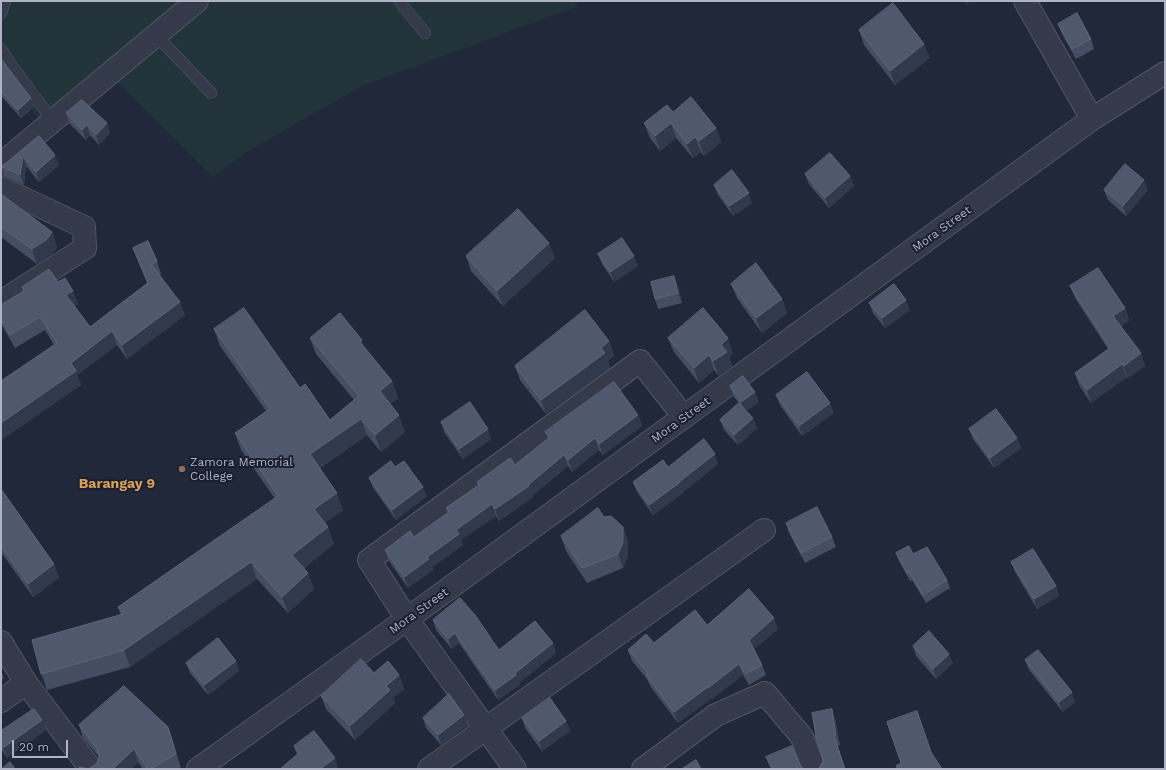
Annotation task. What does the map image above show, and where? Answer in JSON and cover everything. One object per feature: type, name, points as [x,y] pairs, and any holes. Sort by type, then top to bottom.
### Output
[{"type":"street","points":[[1,164],[197,1]]},
{"type":"street","points":[[1025,1],[1092,119]]},
{"type":"street","name":"Mora Street","points":[[198,769],[407,619],[1092,119],[1165,73]]},
{"type":"street","points":[[1,188],[84,227],[85,248],[1,302]]},
{"type":"street","points":[[515,769],[407,619],[369,560],[640,361],[684,417]]},
{"type":"street","points":[[429,769],[764,530]]},
{"type":"street","points":[[1,642],[26,683],[91,769]]},
{"type":"street","points":[[1,701],[26,683]]},
{"type":"street","points":[[643,769],[716,715],[765,693],[802,737],[814,769]]},
{"type":"lane","points":[[1,13],[6,1]]},
{"type":"lane","points":[[399,1],[425,33]]},
{"type":"lane","points":[[156,35],[211,93]]},
{"type":"lane","points":[[1,48],[12,66],[53,121]]},
{"type":"shaded area","points":[[3,1],[184,1],[41,122],[1,69],[1,6]]},
{"type":"shaded area","points":[[213,1],[574,1],[578,6],[362,86],[240,156],[213,177],[114,79]]},
{"type":"building","points":[[893,3],[924,44],[890,71],[859,30]]},
{"type":"building","points":[[1077,13],[1091,39],[1072,49],[1058,24]]},
{"type":"building","points":[[2,60],[31,98],[18,110],[1,91]]},
{"type":"building","points":[[691,97],[716,128],[699,141],[695,137],[687,144],[671,123],[655,136],[644,123],[667,105],[673,112]]},
{"type":"building","points":[[82,100],[107,123],[96,135],[87,125],[82,130],[66,113]]},
{"type":"building","points":[[39,136],[55,155],[36,172],[23,156],[20,175],[1,166],[5,164]]},
{"type":"building","points":[[830,153],[850,176],[825,198],[805,174]]},
{"type":"building","points":[[1125,164],[1144,180],[1123,206],[1104,190]]},
{"type":"building","points":[[732,170],[749,193],[729,206],[714,185]]},
{"type":"building","points":[[1,194],[52,232],[46,240],[32,249],[1,227]]},
{"type":"building","points":[[518,209],[549,243],[497,291],[466,256]]},
{"type":"building","points":[[622,238],[634,256],[610,272],[598,254]]},
{"type":"building","points":[[148,241],[157,261],[151,264],[180,302],[122,345],[112,331],[71,363],[76,371],[1,423],[1,381],[57,343],[40,317],[10,335],[1,319],[1,305],[24,291],[22,287],[49,269],[58,282],[65,278],[73,291],[66,295],[90,327],[148,283],[133,248]]},
{"type":"building","points":[[756,263],[782,299],[756,318],[731,284]]},
{"type":"building","points":[[1098,268],[1125,308],[1113,316],[1141,353],[1124,366],[1122,364],[1087,390],[1075,373],[1110,348],[1070,286]]},
{"type":"building","points":[[674,276],[678,293],[655,299],[651,282]]},
{"type":"building","points":[[894,284],[906,300],[882,318],[869,303]]},
{"type":"building","points":[[244,308],[300,388],[305,384],[330,420],[359,396],[310,338],[340,313],[362,340],[360,342],[392,381],[380,391],[399,415],[375,435],[361,419],[310,454],[337,493],[314,509],[328,527],[292,555],[308,573],[282,597],[251,562],[124,650],[41,674],[32,640],[123,614],[118,607],[278,496],[235,433],[270,409],[214,329]]},
{"type":"building","points":[[703,308],[728,338],[721,345],[727,352],[713,361],[709,355],[694,368],[668,338]]},
{"type":"building","points":[[585,310],[609,341],[601,348],[605,353],[541,400],[515,366]]},
{"type":"building","points":[[807,372],[830,403],[799,426],[776,395]]},
{"type":"building","points":[[743,376],[755,392],[741,402],[730,386]]},
{"type":"building","points":[[614,382],[638,415],[599,444],[595,438],[568,460],[564,455],[528,485],[529,486],[495,509],[492,504],[456,530],[459,534],[427,557],[429,559],[404,577],[385,550],[410,531],[414,537],[449,512],[446,508],[479,485],[477,482],[510,458],[515,465],[550,437],[545,432]]},
{"type":"building","points":[[470,402],[488,429],[459,449],[441,422]]},
{"type":"building","points":[[739,403],[753,418],[734,435],[720,420]]},
{"type":"building","points":[[996,409],[1017,438],[990,458],[969,429]]},
{"type":"building","points":[[704,439],[715,454],[649,505],[633,482],[663,460],[668,467]]},
{"type":"building","points":[[391,461],[395,467],[404,461],[423,487],[392,510],[369,478]]},
{"type":"building","points":[[1,489],[54,564],[28,584],[1,546]]},
{"type":"building","points":[[817,507],[832,537],[801,553],[786,523]]},
{"type":"building","points":[[598,508],[604,517],[611,516],[623,527],[623,542],[618,554],[582,568],[561,536]]},
{"type":"building","points":[[909,546],[913,554],[927,547],[947,580],[923,595],[909,572],[907,573],[896,553]]},
{"type":"building","points":[[1033,549],[1056,586],[1034,599],[1011,562]]},
{"type":"building","points":[[749,589],[774,618],[749,640],[762,665],[745,674],[739,664],[674,712],[646,675],[648,673],[628,650],[646,634],[654,643],[695,610],[707,625]]},
{"type":"building","points":[[460,598],[475,615],[499,650],[535,621],[553,643],[515,673],[516,675],[495,690],[455,633],[448,639],[433,620]]},
{"type":"building","points":[[929,631],[949,654],[933,669],[913,646]]},
{"type":"building","points":[[218,638],[236,661],[204,685],[186,663]]},
{"type":"building","points":[[1038,650],[1072,692],[1059,702],[1025,660]]},
{"type":"building","points":[[361,659],[374,673],[388,661],[399,675],[386,686],[390,690],[350,726],[321,696]]},
{"type":"building","points":[[124,686],[168,727],[176,754],[148,769],[134,749],[113,769],[88,769],[94,766],[98,761],[98,750],[79,725]]},
{"type":"building","points":[[449,694],[464,715],[438,735],[423,718]]},
{"type":"building","points":[[550,698],[566,721],[539,741],[522,718]]},
{"type":"building","points":[[34,709],[42,720],[3,748],[1,744],[1,731]]},
{"type":"building","points":[[832,709],[836,735],[834,736],[845,769],[817,769],[823,761],[815,735],[812,713]]},
{"type":"building","points":[[917,711],[931,752],[942,769],[898,769],[896,766],[901,763],[887,722]]},
{"type":"building","points":[[314,731],[335,758],[320,769],[280,769],[299,753],[294,746]]},
{"type":"building","points":[[792,746],[803,769],[772,769],[766,757]]},
{"type":"building","points":[[696,760],[701,769],[682,769]]},
{"type":"building","points":[[10,762],[15,769],[2,769]]},
{"type":"place","name":"Zamora Memorial College","points":[[182,469]]},
{"type":"district","name":"Barangay 9","points":[[117,484]]}]
